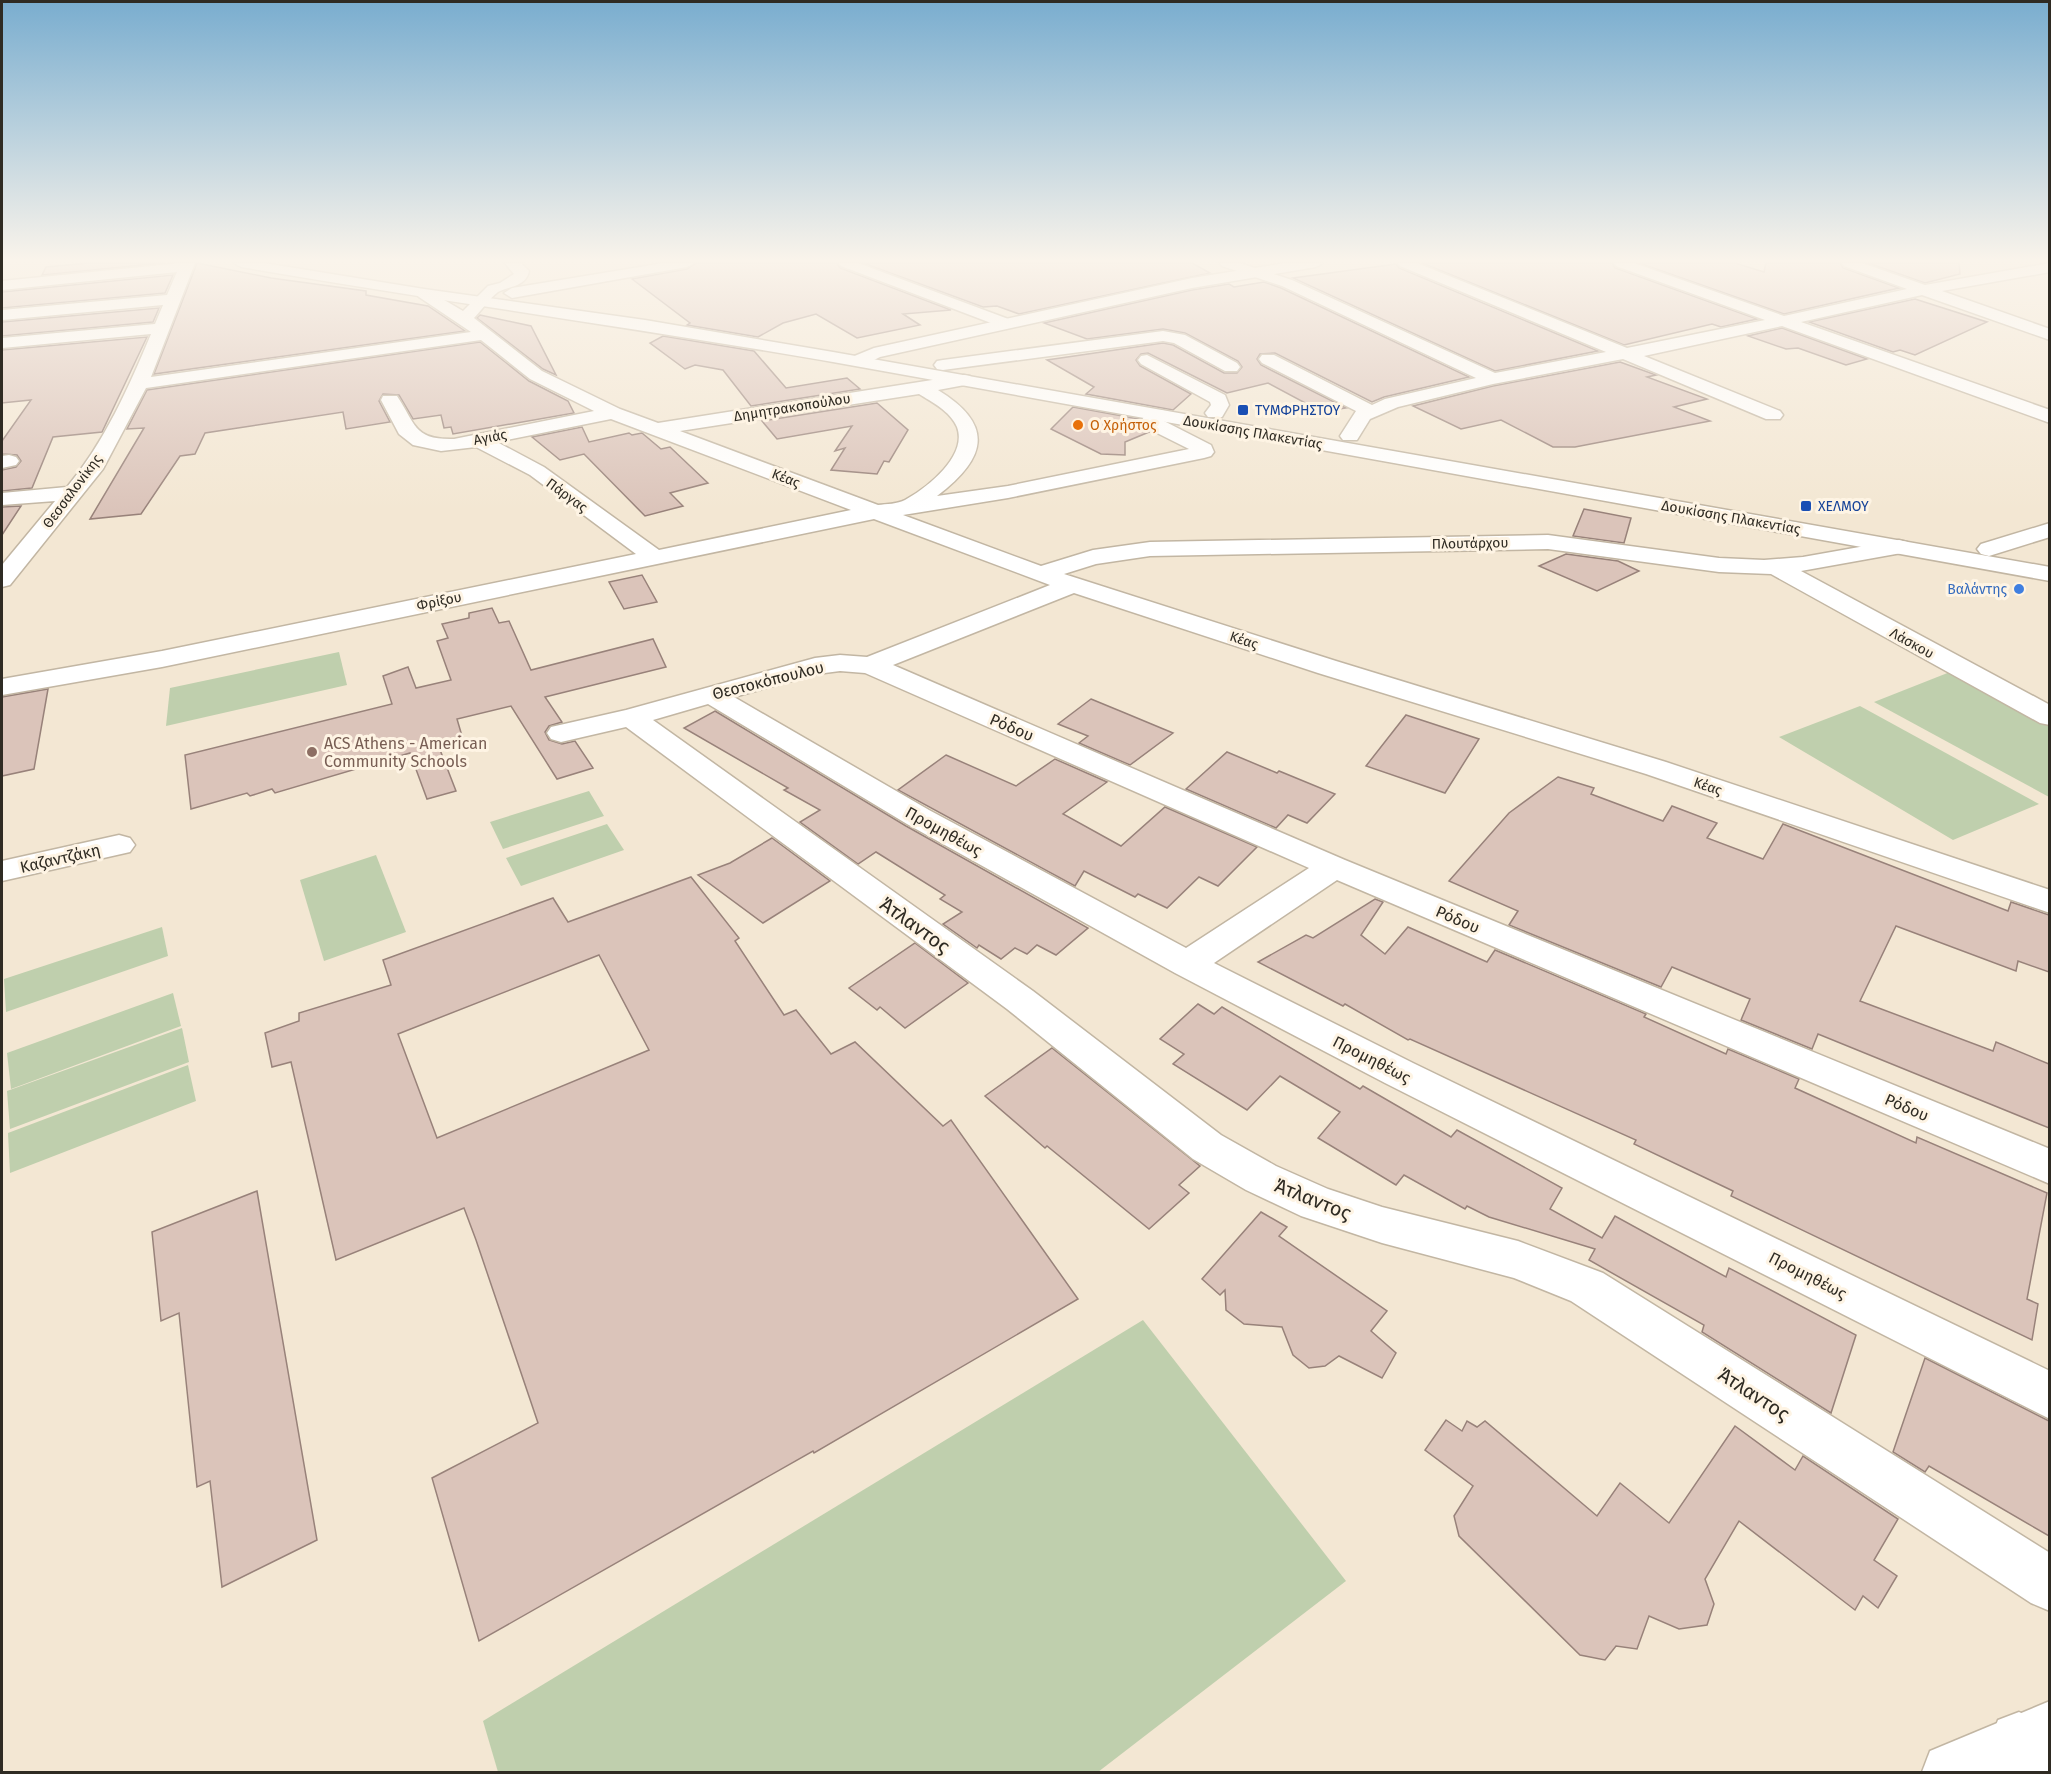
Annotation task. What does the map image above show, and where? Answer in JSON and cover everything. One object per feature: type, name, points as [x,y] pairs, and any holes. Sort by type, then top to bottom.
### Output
[{"type":"street","name":"Θεσσαλονίκης","points":[[5,572],[93,469],[139,384],[155,346]]},
{"type":"street","points":[[139,384],[362,359],[429,346]]},
{"type":"street","name":"Κέας","points":[[497,346],[536,375],[613,413],[1040,574],[1656,768],[2049,903]]},
{"type":"street","name":"Δουκίσσης Πλακεντίας","points":[[789,346],[943,365],[2049,559]]},
{"type":"street","name":"Δουκίσσης Πλακεντίας","points":[[805,346],[866,357],[964,380],[2049,574]]},
{"type":"street","points":[[866,357],[912,346]]},
{"type":"street","points":[[943,365],[1089,346]]},
{"type":"street","points":[[1192,346],[1231,367]]},
{"type":"street","points":[[1422,346],[1493,379]]},
{"type":"street","points":[[1604,346],[1773,414]]},
{"type":"street","points":[[1350,436],[1356,422],[1370,411],[1392,403],[1493,379],[1662,346]]},
{"type":"street","points":[[1852,346],[2049,417]]},
{"type":"street","points":[[1268,359],[1370,411]]},
{"type":"street","points":[[1147,360],[1218,399],[1220,405],[1215,412]]},
{"type":"street","name":"Δημητρακοπούλου","points":[[656,429],[964,380]]},
{"type":"street","points":[[910,506],[954,473],[964,459],[969,437],[957,412],[921,387]]},
{"type":"street","name":"Αγιάς","points":[[390,400],[397,417],[419,442],[442,446],[613,413]]},
{"type":"street","name":"Φρίξου","points":[[2,687],[162,659],[653,556],[876,512],[1008,492],[1204,452],[1204,449],[1180,435],[1157,427],[1150,422],[1156,415],[1162,416]]},
{"type":"street","name":"Πάργας","points":[[478,440],[537,471],[653,556]]},
{"type":"street","points":[[2,500],[74,493]]},
{"type":"street","points":[[1989,549],[2049,530]]},
{"type":"street","name":"Πλουτάρχου","points":[[1040,574],[1093,558],[1150,549],[1521,542],[1579,544],[1708,563],[1776,567],[1804,565],[1867,551],[1899,547]]},
{"type":"street","name":"Λάσκου","points":[[1776,567],[2049,717]]},
{"type":"street","name":"Θεοτοκόπουλου","points":[[561,733],[631,717],[814,666],[840,663],[870,666],[1072,585]]},
{"type":"street","name":"Ρόδου","points":[[870,666],[1334,867],[2049,1167]]},
{"type":"street","name":"Προμηθέως","points":[[710,694],[918,817],[1187,964],[1399,1073],[2049,1396]]},
{"type":"street","name":"Άτλαντος","points":[[631,717],[1020,1000],[1207,1147],[1261,1178],[1316,1203],[1382,1225],[1518,1260],[1587,1287],[2049,1584]]},
{"type":"street","name":"Καζαντζάκη","points":[[2,871],[119,845]]},
{"type":"street","points":[[1187,964],[1334,867]]},
{"type":"street","points":[[1951,1773],[2037,1748]]},
{"type":"green space","points":[[339,652],[347,685],[166,726],[170,688]]},
{"type":"green space","points":[[1950,672],[2049,723],[2049,797],[1874,702]]},
{"type":"green space","points":[[1860,706],[2039,804],[1953,840],[1779,737]]},
{"type":"green space","points":[[589,791],[604,816],[503,849],[490,822]]},
{"type":"green space","points":[[607,824],[624,850],[521,886],[506,858]]},
{"type":"green space","points":[[376,855],[406,932],[324,961],[300,880]]},
{"type":"green space","points":[[162,927],[168,956],[6,1012],[4,979]]},
{"type":"green space","points":[[173,993],[181,1026],[11,1089],[7,1053]]},
{"type":"green space","points":[[182,1028],[189,1062],[10,1129],[7,1091]]},
{"type":"green space","points":[[188,1065],[196,1101],[10,1173],[8,1133]]},
{"type":"green space","points":[[1143,1320],[1346,1581],[1098,1772],[498,1772],[483,1721]]},
{"type":"building","points":[[49,346],[143,346],[102,432],[53,437],[32,488],[2,491],[2,470],[16,467],[21,461],[17,455],[2,454],[2,441],[31,400],[2,403],[2,350]]},
{"type":"building","points":[[165,346],[358,346],[154,374]]},
{"type":"building","points":[[454,346],[485,346],[529,381],[568,401],[574,413],[453,434],[451,427],[444,428],[441,415],[413,419],[399,395],[383,394],[379,401],[390,422],[346,429],[343,412],[205,433],[195,454],[180,456],[141,514],[90,519],[144,428],[127,429],[147,390]]},
{"type":"building","points":[[513,346],[541,346],[556,375],[543,369]]},
{"type":"building","points":[[654,346],[722,346],[754,351],[786,388],[847,378],[860,389],[751,406],[723,370],[695,365],[685,369]]},
{"type":"building","points":[[1144,346],[1174,346],[1224,373],[1237,373],[1242,367],[1238,361],[1209,346],[1403,346],[1469,377],[1384,397],[1372,402],[1275,353],[1260,354],[1257,359],[1261,365],[1346,408],[1322,412],[1268,383],[1227,393],[1148,353],[1141,354],[1136,360],[1140,366],[1191,394],[1173,410],[1086,394],[1094,387],[1047,360]]},
{"type":"building","points":[[1440,346],[1586,346],[1598,351],[1495,371]]},
{"type":"building","points":[[1777,346],[1831,346],[1867,359],[1846,365],[1798,348],[1786,349]]},
{"type":"building","points":[[1876,346],[1935,346],[1915,355],[1900,350],[1893,352]]},
{"type":"building","points":[[1620,362],[1656,375],[1647,377],[1707,399],[1674,407],[1710,421],[1575,447],[1553,447],[1501,420],[1461,429],[1413,406],[1493,386]]},
{"type":"building","points":[[877,403],[908,430],[889,462],[884,461],[877,474],[831,470],[845,448],[835,451],[852,426],[777,439],[762,421]]},
{"type":"building","points":[[1073,407],[1139,419],[1141,427],[1149,432],[1125,442],[1125,455],[1101,454],[1051,429]]},
{"type":"building","points":[[582,427],[589,442],[629,433],[632,435],[642,433],[661,449],[670,447],[708,483],[670,493],[683,506],[645,516],[584,454],[560,460],[532,437]]},
{"type":"building","points":[[21,506],[2,535],[2,507]]},
{"type":"building","points":[[1584,509],[1631,518],[1624,543],[1573,536]]},
{"type":"building","points":[[1566,554],[1618,561],[1639,571],[1597,591],[1539,566]]},
{"type":"building","points":[[642,575],[657,602],[624,609],[609,582]]},
{"type":"building","points":[[492,608],[499,623],[509,621],[531,670],[653,639],[666,667],[545,697],[562,722],[549,726],[545,732],[549,740],[562,744],[575,741],[593,768],[557,779],[511,706],[457,719],[462,736],[437,742],[456,791],[427,799],[410,753],[275,793],[272,789],[250,796],[247,793],[191,809],[185,755],[392,704],[383,676],[408,667],[416,688],[451,680],[437,641],[448,638],[442,624],[469,618],[469,613]]},
{"type":"building","points":[[48,689],[34,769],[2,776],[2,697]]},
{"type":"building","points":[[1091,699],[1173,733],[1130,765],[1079,743],[1088,736],[1058,724]]},
{"type":"building","points":[[715,711],[906,826],[1088,928],[1056,955],[1037,945],[1027,954],[1015,948],[1001,959],[979,945],[977,948],[943,924],[962,912],[940,899],[945,895],[876,852],[858,864],[800,822],[820,810],[784,790],[788,788],[684,728]]},
{"type":"building","points":[[1406,715],[1479,739],[1445,793],[1366,766]]},
{"type":"building","points":[[1227,752],[1335,794],[1307,823],[1288,815],[1276,828],[1186,789]]},
{"type":"building","points":[[946,755],[1016,786],[1055,759],[1107,782],[1063,814],[1121,846],[1165,807],[1257,847],[1218,886],[1199,877],[1167,908],[1138,894],[1135,897],[1084,871],[1075,886],[898,790]]},
{"type":"building","points":[[1558,777],[1594,788],[1591,794],[1663,821],[1672,806],[1717,823],[1707,838],[1763,859],[1783,824],[2008,911],[2011,902],[2049,915],[2049,972],[2018,961],[2016,971],[1896,926],[1860,1001],[1993,1051],[1996,1042],[2049,1064],[2049,1128],[1818,1034],[1812,1049],[1741,1020],[1750,999],[1672,967],[1661,987],[1509,925],[1518,911],[1449,881],[1509,813]]},
{"type":"building","points":[[772,838],[830,881],[763,923],[698,875],[730,863]]},
{"type":"building","points":[[691,877],[739,938],[735,941],[784,1015],[796,1010],[831,1054],[855,1042],[943,1126],[951,1120],[1078,1299],[814,1453],[813,1451],[479,1641],[432,1478],[538,1423],[476,1240],[464,1208],[336,1260],[291,1062],[272,1067],[265,1033],[299,1021],[299,1013],[391,985],[383,960],[553,898],[568,922]],"holes":[[[599,955],[649,1050],[437,1138],[398,1034]]]},
{"type":"building","points":[[1375,899],[1383,902],[1361,935],[1385,954],[1408,927],[1487,962],[1495,950],[1646,1014],[1644,1017],[1726,1054],[1728,1049],[1799,1079],[1795,1088],[1916,1143],[1917,1137],[2047,1193],[2027,1299],[2038,1304],[2032,1340],[1731,1196],[1733,1191],[1634,1144],[1636,1140],[1408,1040],[1345,1004],[1343,1006],[1258,962],[1306,935],[1313,938]]},
{"type":"building","points":[[915,943],[968,983],[905,1028],[880,1007],[877,1010],[849,988]]},
{"type":"building","points":[[1198,1004],[1214,1014],[1222,1007],[1360,1089],[1363,1086],[1451,1137],[1457,1130],[1562,1188],[1550,1209],[1602,1238],[1615,1216],[1726,1277],[1729,1268],[1856,1335],[1831,1413],[1702,1332],[1704,1325],[1589,1260],[1595,1249],[1489,1217],[1467,1206],[1465,1209],[1404,1175],[1396,1185],[1318,1138],[1340,1112],[1280,1076],[1247,1110],[1173,1064],[1184,1054],[1160,1039]]},
{"type":"building","points":[[1052,1048],[1200,1166],[1179,1185],[1189,1193],[1149,1229],[1047,1146],[1045,1148],[985,1096]]},
{"type":"building","points":[[257,1191],[317,1540],[222,1587],[210,1481],[197,1487],[179,1313],[161,1321],[152,1232]]},
{"type":"building","points":[[1261,1212],[1287,1227],[1279,1236],[1387,1311],[1371,1331],[1396,1353],[1382,1378],[1339,1356],[1325,1366],[1309,1368],[1293,1355],[1282,1327],[1244,1324],[1226,1310],[1225,1290],[1220,1295],[1202,1279]]},
{"type":"building","points":[[1925,1358],[2049,1421],[2049,1536],[1929,1466],[1925,1472],[1893,1452]]},
{"type":"building","points":[[1446,1420],[1462,1431],[1467,1421],[1477,1427],[1485,1421],[1597,1516],[1620,1483],[1669,1523],[1735,1426],[1795,1470],[1803,1456],[1898,1519],[1874,1560],[1897,1576],[1878,1608],[1863,1596],[1855,1610],[1739,1521],[1705,1579],[1714,1604],[1707,1625],[1679,1629],[1649,1616],[1637,1649],[1616,1646],[1605,1660],[1580,1655],[1459,1536],[1454,1516],[1473,1486],[1425,1450]]},
{"type":"place","name":"ΤΥΜΦΡΗΣΤΟΥ","points":[[1243,410]]},
{"type":"place","name":"Ο Χρήστος","points":[[1078,425]]},
{"type":"place","name":"ΧΕΛΜΟΥ","points":[[1806,506]]},
{"type":"place","name":"Βαλάντης","points":[[2019,589]]},
{"type":"place","name":"ACS Athens - American Community Schools","points":[[312,752]]}]
